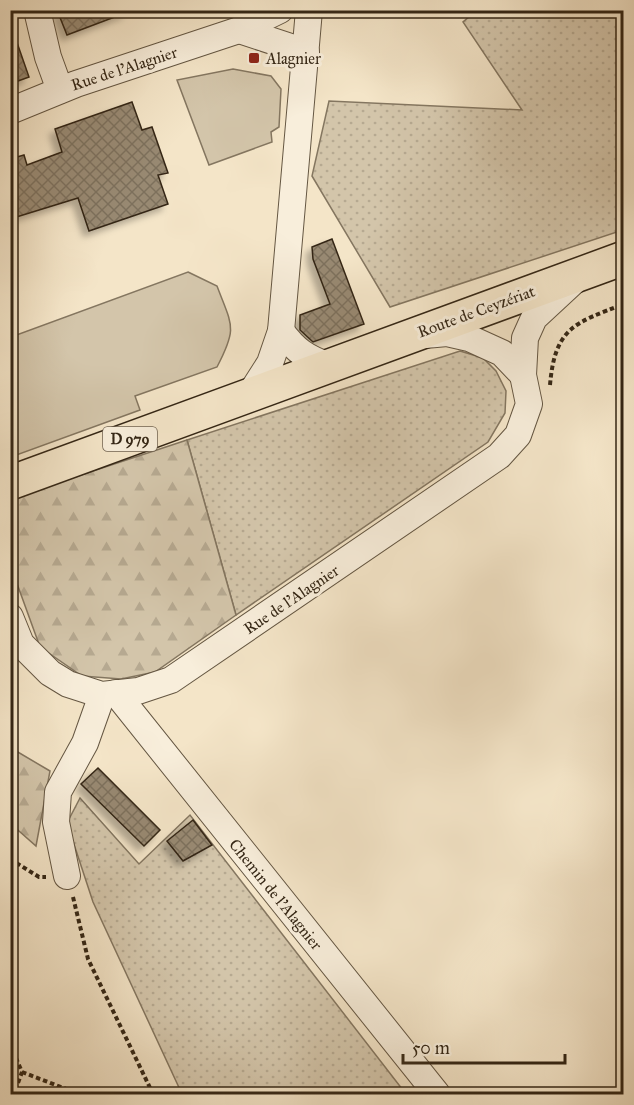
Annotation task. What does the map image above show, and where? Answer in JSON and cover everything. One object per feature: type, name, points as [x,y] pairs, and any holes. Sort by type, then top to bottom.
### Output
[{"type":"main road","name":"Route de Ceyzériat","points":[[329,366],[624,258]]},
{"type":"main road","name":"D 979","points":[[10,483],[329,366]]},
{"type":"street","points":[[37,10],[48,57],[60,90]]},
{"type":"street","name":"Rue de l'Alagnier","points":[[10,111],[60,90],[239,30],[280,10]]},
{"type":"street","points":[[249,396],[270,363],[281,331],[309,10]]},
{"type":"street","points":[[239,30],[306,52]]},
{"type":"street","name":"Rue de l'Alagnier","points":[[10,617],[21,644],[50,673],[68,684],[109,694],[138,692],[171,680],[499,456],[518,435],[529,404],[523,375],[525,338],[534,318],[557,294],[584,272]]},
{"type":"street","points":[[281,331],[293,348],[308,359],[329,366]]},
{"type":"street","points":[[407,336],[447,333],[469,338],[502,353],[523,375]]},
{"type":"street","points":[[68,876],[56,822],[58,792],[109,694]]},
{"type":"street","name":"Chemin de l'Alagnier","points":[[109,694],[437,1095]]},
{"type":"path","points":[[10,859],[39,877],[68,876],[88,959],[153,1095]]},
{"type":"path","points":[[10,1044],[22,1072],[14,1095]]},
{"type":"path","points":[[22,1072],[79,1095]]},
{"type":"green space","points":[[476,11],[623,11],[623,85],[618,89],[624,99],[623,230],[390,307],[312,176],[329,101],[522,110],[463,22]]},
{"type":"green space","points":[[233,69],[271,76],[281,89],[279,127],[271,132],[272,142],[209,165],[177,80]]},
{"type":"green space","points":[[188,272],[217,286],[229,319],[228,343],[217,367],[135,396],[140,410],[11,457],[11,337]]},
{"type":"green space","points":[[460,351],[483,358],[496,371],[506,391],[505,413],[488,442],[236,615],[187,440]]},
{"type":"green space","points":[[187,440],[236,615],[155,672],[121,679],[82,676],[40,647],[11,567],[11,498]]},
{"type":"green space","points":[[11,748],[50,771],[36,846],[11,824]]},
{"type":"green space","points":[[80,798],[139,864],[190,815],[406,1094],[182,1094],[93,902],[67,823]]},
{"type":"building","points":[[57,10],[128,10],[128,12],[67,35]]},
{"type":"building","points":[[10,31],[13,31],[29,77],[10,84]]},
{"type":"building","points":[[132,102],[142,130],[152,127],[168,173],[158,175],[168,204],[89,231],[78,198],[10,219],[10,159],[24,155],[27,165],[62,152],[55,129]]},
{"type":"building","points":[[332,239],[364,324],[313,342],[300,330],[300,315],[330,304],[313,259],[312,247]]},
{"type":"building","points":[[98,768],[160,830],[144,846],[81,784]]},
{"type":"building","points":[[193,820],[212,845],[183,861],[167,841]]},
{"type":"place","name":"Alagnier","points":[[254,58]]}]
